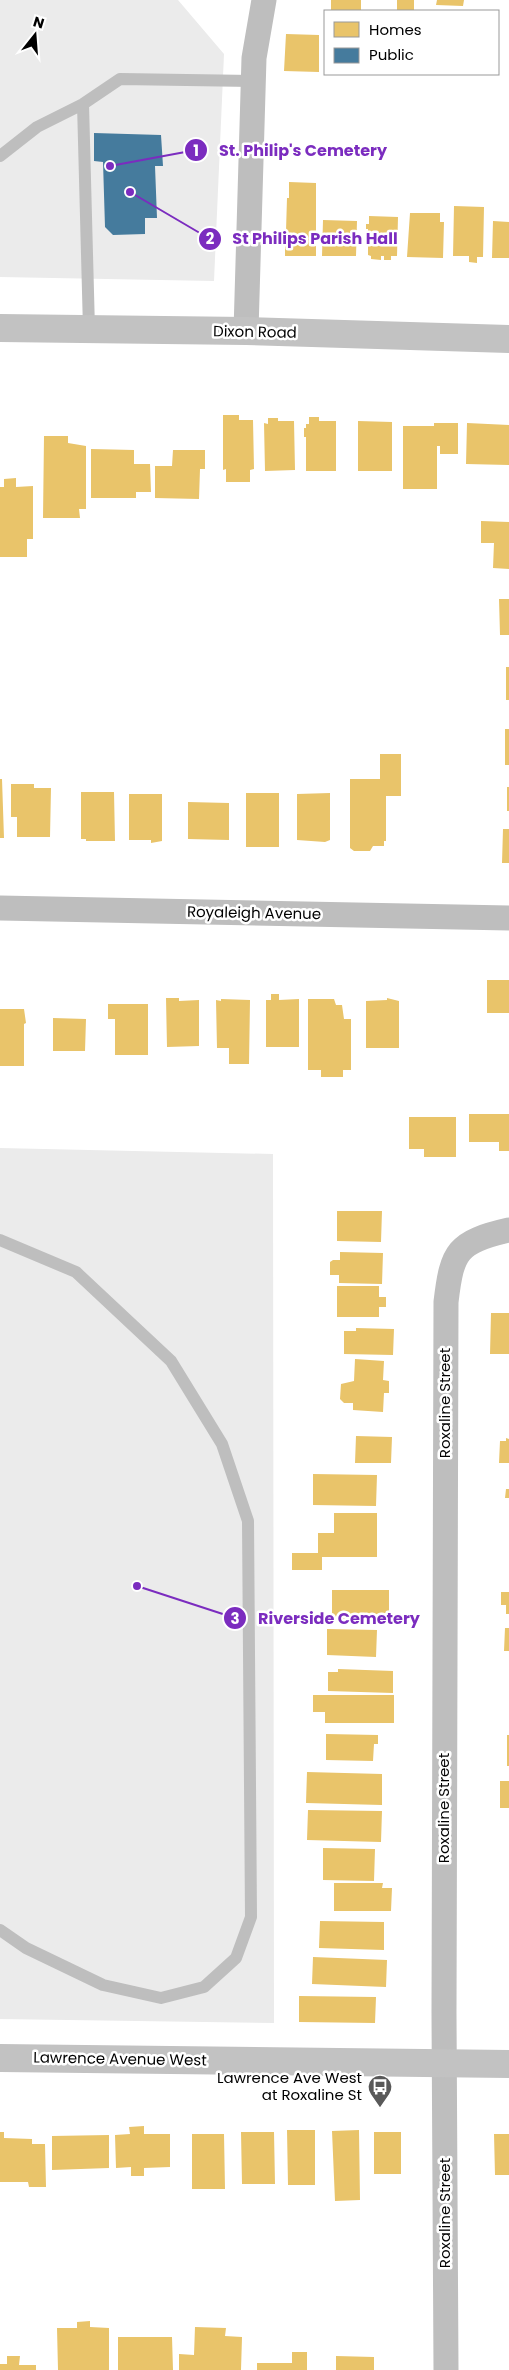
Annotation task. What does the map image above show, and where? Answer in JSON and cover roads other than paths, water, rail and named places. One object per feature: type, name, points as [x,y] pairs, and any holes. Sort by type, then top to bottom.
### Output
[{"type":"main road","name":"Dixon Road","points":[[0,328],[246,331],[509,339]]},
{"type":"main road","name":"Lawrence Avenue West","points":[[0,2058],[509,2064]]},
{"type":"street","points":[[246,331],[254,58],[264,0]]},
{"type":"street","name":"Royaleigh Avenue","points":[[0,908],[509,918]]},
{"type":"street","name":"Roxaline Street","points":[[446,2370],[444,2063],[446,1302],[449,1272],[460,1250],[485,1236],[509,1230]]},
{"type":"lane","points":[[0,156],[36,127],[83,104],[120,80],[253,81]]},
{"type":"lane","points":[[83,104],[90,329]]},
{"type":"lane","points":[[0,1240],[76,1272],[171,1361],[222,1444],[248,1521],[251,1907],[251,1917],[236,1958],[204,1987],[161,1998],[103,1985],[26,1948],[0,1930]]},
{"type":"place","name":"St. Philip's Cemetery","points":[[110,166]]},
{"type":"place","name":"St Philips Parish Hall","points":[[130,192]]},
{"type":"place","name":"Riverside Cemetery","points":[[137,1586]]},
{"type":"place","name":"Lawrence Ave West at Roxaline St","points":[[380,2108]]}]
